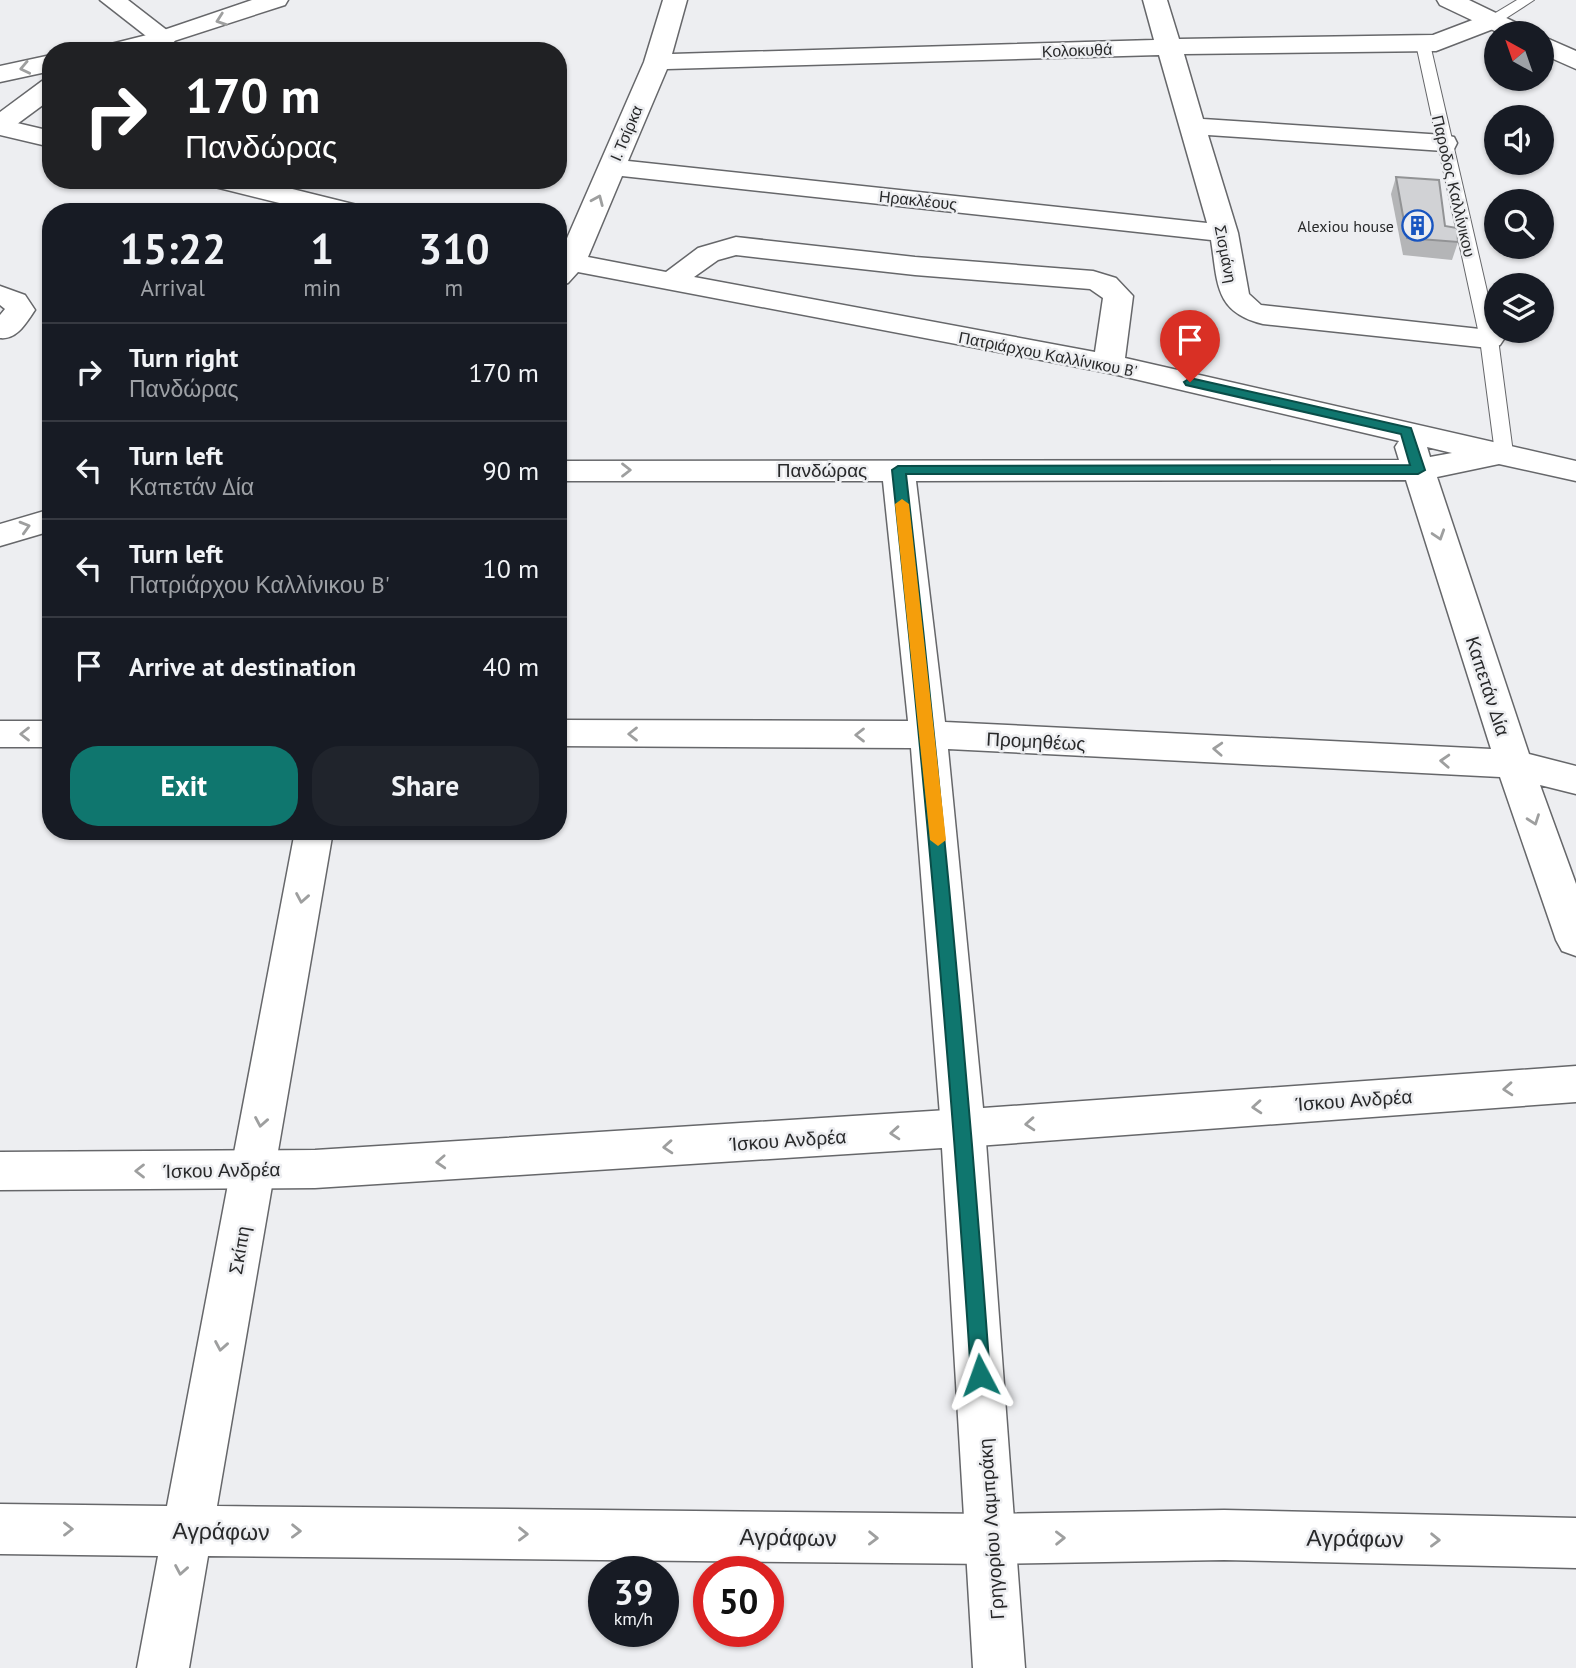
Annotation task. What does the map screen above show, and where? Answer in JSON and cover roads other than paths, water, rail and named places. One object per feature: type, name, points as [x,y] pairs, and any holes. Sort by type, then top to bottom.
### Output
[{"type":"street","points":[[148,42],[276,0]]},
{"type":"street","name":"Ι. Τσίρκα","points":[[567,257],[612,167],[657,62],[675,0]]},
{"type":"street","name":"Σισμάνη","points":[[1155,0],[1224,233],[1235,297],[1250,311],[1263,315],[1484,338]]},
{"type":"street","points":[[1449,0],[1492,21]]},
{"type":"street","points":[[121,2],[164,38]]},
{"type":"street","name":"Κολοκυθά","points":[[657,62],[1170,47],[1423,44],[1447,41],[1484,25]]},
{"type":"street","points":[[1554,50],[1576,61]]},
{"type":"street","points":[[0,74],[42,65]]},
{"type":"street","points":[[0,126],[42,94]]},
{"type":"street","points":[[0,126],[42,137]]},
{"type":"street","points":[[1194,126],[1444,143]]},
{"type":"street","name":"Ηρακλέους","points":[[612,167],[1224,233]]},
{"type":"street","points":[[258,189],[314,203]]},
{"type":"street","points":[[671,282],[701,256],[712,250],[736,246],[876,262],[1093,280],[1106,284],[1118,296],[1109,364]]},
{"type":"street","name":"Πατριάρχου Καλλίνικου B'","points":[[567,268],[671,282],[1109,364],[1576,471]]},
{"type":"street","points":[[0,295],[15,301],[20,310],[4,330]]},
{"type":"street","name":"Καπετάν Δία","points":[[1407,431],[1514,764],[1576,940]]},
{"type":"street","name":"Πανδώρας","points":[[567,471],[1418,470],[1504,453]]},
{"type":"street","name":"Γρηγορίου Λαμπράκη","points":[[898,470],[928,735],[963,1128],[999,1668]]},
{"type":"street","points":[[0,535],[42,523]]},
{"type":"street","name":"Προμηθέως","points":[[567,733],[928,735],[1514,764],[1576,780]]},
{"type":"street","points":[[0,734],[42,734]]},
{"type":"street","name":"Σκίπη","points":[[163,1668],[312,840]]},
{"type":"street","name":"Ίσκου Ανδρέα","points":[[0,1171],[328,1168],[963,1128],[1576,1084]]},
{"type":"street","name":"Αγράφων","points":[[0,1529],[992,1539],[1224,1535],[1576,1543]]},
{"type":"lane","points":[[1492,21],[1528,0]]},
{"type":"lane","name":"Παροδος Καλλίνικου","points":[[1423,44],[1484,317]]},
{"type":"lane","name":"Παροδος Καλλίνικου","points":[[1490,343],[1504,453]]},
{"type":"place","name":"Alexiou house","points":[[1417,226]]}]
